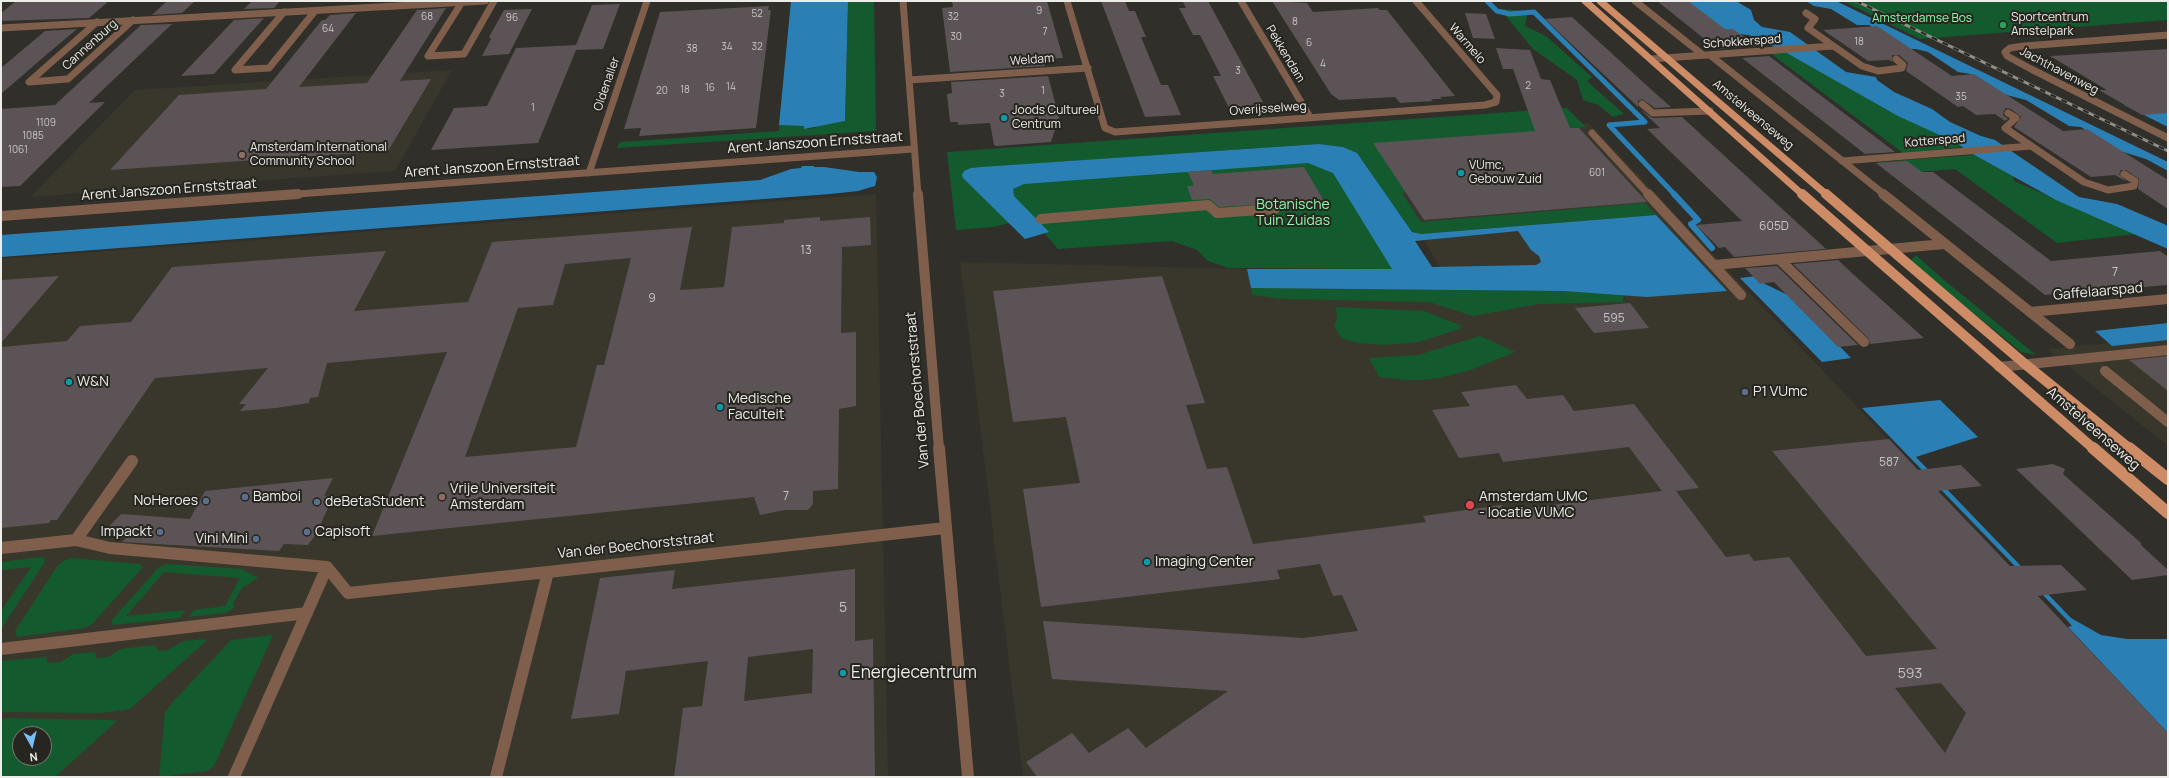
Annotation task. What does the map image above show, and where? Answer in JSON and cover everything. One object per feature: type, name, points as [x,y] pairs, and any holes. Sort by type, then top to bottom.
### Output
[{"type":"main road","name":"Amstelveenseweg","points":[[1585,1],[1789,183],[2168,513]]},
{"type":"main road","name":"Amstelveenseweg","points":[[1600,1],[1888,249],[2025,364],[2168,479]]},
{"type":"street","name":"Cannenburg","points":[[1,28],[485,1]]},
{"type":"street","points":[[462,2],[428,56],[464,54],[494,1]]},
{"type":"street","name":"Oldenaller","points":[[588,173],[647,1]]},
{"type":"street","name":"Van der Boechorststraat","points":[[903,1],[913,149],[923,241],[945,528],[968,777]]},
{"type":"street","points":[[1067,1],[1088,68]]},
{"type":"street","name":"Pekkendam","points":[[1241,1],[1310,117]]},
{"type":"street","name":"Warmelo","points":[[1416,1],[1497,95],[1496,102]]},
{"type":"street","name":"Amstelveenseweg","points":[[1635,1],[1842,161],[2070,344]]},
{"type":"street","points":[[284,12],[235,70],[269,68],[315,11]]},
{"type":"street","points":[[1806,13],[1815,19],[1808,28],[1862,66],[1878,71],[1902,68],[1903,65],[1896,59]]},
{"type":"street","name":"Cannenburg","points":[[97,22],[29,82],[68,79],[133,20]]},
{"type":"street","name":"Jachthavenweg","points":[[2168,35],[2024,46],[2010,48],[2005,52],[2007,56],[2031,69],[2168,138]]},
{"type":"street","name":"Schokkerspad","points":[[1651,59],[1833,46]]},
{"type":"street","name":"Weldam","points":[[909,80],[1088,68]]},
{"type":"street","name":"Overijsselweg","points":[[1088,68],[1105,128],[1115,132],[1484,105],[1496,102]]},
{"type":"street","points":[[1642,104],[1653,113],[1710,111]]},
{"type":"street","points":[[2008,113],[2016,118],[2006,128],[2084,182],[2095,187],[2108,190],[2134,186],[2135,181],[2124,174]]},
{"type":"street","points":[[1592,133],[1741,295]]},
{"type":"street","name":"Kotterspad","points":[[1842,161],[2030,146]]},
{"type":"street","name":"Arent Janszoon Ernststraat","points":[[1,216],[913,149]]},
{"type":"street","points":[[1041,219],[1208,205],[1217,214],[1275,209]]},
{"type":"street","points":[[1714,265],[1944,244]]},
{"type":"street","points":[[1778,259],[1864,342]]},
{"type":"street","name":"Gaffelaarspad","points":[[2030,312],[2168,299]]},
{"type":"street","points":[[1999,366],[2168,350]]},
{"type":"street","points":[[2105,371],[2168,422]]},
{"type":"street","points":[[76,540],[132,460]]},
{"type":"street","name":"Van der Boechorststraat","points":[[496,777],[548,572],[945,528]]},
{"type":"street","points":[[1,548],[76,540],[110,548],[327,567],[348,593],[548,572]]},
{"type":"street","points":[[234,777],[327,567]]},
{"type":"street","points":[[1,649],[307,613]]},
{"type":"shaded area","name":"Amsterdam International Community School","points":[[452,70],[395,171],[30,197],[135,90]]},
{"type":"shaded area","name":"Amsterdam UMC - locatie VUMC","points":[[1589,123],[2168,736],[2168,777],[1023,777],[960,262],[1444,274],[1364,140]]},
{"type":"shaded area","name":"Vrije Universiteit Amsterdam","points":[[876,194],[888,777],[1,777],[1,259]]},
{"type":"shaded area","points":[[2168,337],[2168,446],[2047,349]]},
{"type":"green space","points":[[848,1],[874,1],[876,131],[617,148],[620,142],[779,131],[779,125],[804,126],[804,129],[815,128],[815,126],[845,121]]},
{"type":"green space","name":"Amsterdamse Bos","points":[[1843,1],[2168,1],[2168,20],[1920,39]]},
{"type":"green space","points":[[1500,9],[1528,11],[1525,26],[1546,36],[1592,77],[1587,81],[1624,114],[1613,117],[1598,105],[1583,100],[1577,80],[1533,49]]},
{"type":"green space","points":[[2032,51],[2078,79],[2055,75],[2021,53]]},
{"type":"green space","points":[[1785,52],[1962,147],[1903,153],[1770,53]]},
{"type":"green space","points":[[1567,108],[1586,127],[1512,133],[1444,189],[1402,193],[1421,222],[1645,203],[1656,215],[1421,234],[1412,232],[1357,153],[1343,147],[1319,144],[971,168],[963,178],[1010,223],[993,227],[956,230],[947,152]]},
{"type":"green space","name":"Botanische Tuin Zuidas","points":[[1325,155],[1393,269],[1228,268],[1208,261],[1197,250],[1172,241],[1058,249],[1035,222],[992,192],[1010,178]]},
{"type":"green space","points":[[1974,155],[2013,176],[2014,181],[2136,234],[2057,243],[1955,169],[1892,174],[1878,162]]},
{"type":"green space","points":[[1916,255],[1944,280],[2036,355],[2021,352],[1910,261]]},
{"type":"green space","points":[[1251,288],[1563,291],[1623,295],[1623,302],[1539,304],[1473,316],[1429,302],[1283,299],[1252,295]]},
{"type":"green space","points":[[1336,307],[1424,311],[1462,326],[1459,329],[1419,342],[1384,345],[1360,343],[1342,339],[1334,326],[1337,317]]},
{"type":"green space","points":[[1480,336],[1515,352],[1468,371],[1439,378],[1421,380],[1379,377],[1369,358],[1418,355]]},
{"type":"green space","points":[[41,557],[45,558],[45,562],[1,629],[1,611],[31,567],[1,570],[1,562]]},
{"type":"green space","points":[[72,558],[140,564],[143,567],[92,624],[84,628],[17,637],[15,631],[58,565],[65,560]]},
{"type":"green space","points":[[167,564],[242,569],[258,578],[242,588],[233,603],[235,607],[226,613],[189,617],[194,610],[225,606],[240,578],[164,572],[126,616],[185,610],[180,618],[112,625],[112,620],[159,567]]},
{"type":"green space","points":[[273,635],[214,766],[207,771],[159,777],[165,712],[172,703],[231,640]]},
{"type":"green space","points":[[205,639],[206,641],[130,709],[102,713],[1,712],[1,661],[46,657],[48,663],[61,662],[73,654],[95,652],[96,658],[108,657],[121,649],[155,645],[158,651],[168,650],[183,641]]},
{"type":"green space","points":[[1,719],[117,721],[55,777],[1,777]]},
{"type":"water","points":[[791,1],[848,1],[845,121],[804,129],[804,126],[779,125]]},
{"type":"water","points":[[1684,1],[1736,1],[1751,10],[1754,20],[1762,27],[1790,32],[1846,72],[1876,77],[1877,80],[1894,92],[1932,109],[1950,122],[1981,136],[1995,140],[2079,197],[2117,204],[2168,226],[2168,249],[2056,200],[1969,152],[1957,143],[1898,116],[1785,52],[1749,35],[1738,34],[1730,29],[1720,29]]},
{"type":"water","points":[[1806,1],[1836,1],[2168,162],[2168,171],[2146,159],[2117,150],[2081,127],[2069,126],[2026,100],[2003,94],[1971,74],[1958,72],[1928,52],[1908,49],[1869,25],[1857,25],[1831,9],[1814,6]]},
{"type":"water","points":[[2161,101],[2168,105],[2168,127],[2124,105]]},
{"type":"water","points":[[1319,144],[1343,147],[1357,153],[1412,232],[1421,234],[1656,215],[1727,291],[1647,297],[1563,291],[1251,288],[1247,269],[1392,269],[1333,173],[1308,163],[1024,184],[1013,189],[1014,196],[1049,232],[1025,239],[963,178],[962,175],[964,171],[971,168]],"holes":[[[1518,231],[1531,250],[1539,256],[1541,262],[1536,265],[1432,267],[1415,241]]]},
{"type":"water","points":[[802,166],[824,167],[859,172],[874,172],[877,177],[875,186],[858,191],[830,194],[1,257],[1,235],[760,180],[791,169],[801,168]]},
{"type":"water","points":[[1757,276],[1765,284],[1792,297],[1851,358],[1822,362],[1740,278]]},
{"type":"water","points":[[2168,323],[2168,340],[2112,346],[2095,331]]},
{"type":"water","points":[[1940,400],[1978,437],[1916,457],[2071,618],[2101,635],[2127,639],[2168,639],[2168,733],[2068,627],[2072,626],[2066,619],[1862,408]]},
{"type":"building","points":[[16,1],[109,1],[89,18],[1,21],[1,13]]},
{"type":"building","points":[[167,1],[195,1],[182,13],[152,15]]},
{"type":"building","points":[[252,1],[280,1],[274,8],[244,9]]},
{"type":"building","points":[[952,1],[1047,1],[1063,58],[1044,59],[1045,66],[950,72],[942,8],[953,7]]},
{"type":"building","points":[[1101,1],[1125,1],[1129,11],[1135,11],[1146,37],[1141,37],[1161,85],[1168,85],[1181,115],[1145,117]]},
{"type":"building","points":[[1208,1],[1263,102],[1253,103],[1255,106],[1229,108],[1213,76],[1221,76],[1200,35],[1193,35],[1179,8],[1186,8],[1183,2]]},
{"type":"building","points":[[1272,1],[1307,3],[1313,12],[1378,8],[1380,10],[1387,10],[1455,96],[1440,97],[1442,99],[1431,99],[1433,101],[1400,103],[1395,97],[1339,100],[1331,94]]},
{"type":"building","points":[[1657,1],[1688,1],[1725,29],[1733,29],[1757,46],[1717,49]]},
{"type":"building","points":[[620,4],[603,49],[576,50],[538,143],[431,150],[454,108],[487,106],[516,48],[576,45],[592,5]]},
{"type":"building","points":[[769,6],[768,10],[771,10],[756,128],[639,136],[641,128],[624,129],[660,12]]},
{"type":"building","points":[[446,8],[400,81],[431,79],[388,151],[110,170],[179,95],[266,89],[322,20],[325,20],[330,15],[356,13],[299,87],[367,83],[417,10]]},
{"type":"building","points":[[532,9],[509,54],[482,56],[491,39],[489,37],[504,10]]},
{"type":"building","points":[[1465,13],[1486,14],[1495,39],[1473,38]]},
{"type":"building","points":[[1572,17],[1671,107],[1655,108],[1642,99],[1638,101],[1638,107],[1545,19]]},
{"type":"building","points":[[264,18],[214,74],[181,76],[234,20]]},
{"type":"building","points":[[172,24],[89,103],[105,102],[20,186],[1,187],[1,109],[55,105],[141,25]]},
{"type":"building","points":[[1877,26],[1952,76],[1974,74],[2063,131],[2087,129],[2168,180],[2168,209],[2138,189],[2139,179],[2126,170],[2121,170],[2119,174],[2127,182],[2115,175],[2091,177],[2014,127],[2021,117],[2011,109],[2006,108],[2004,111],[2003,115],[2008,119],[2005,121],[1995,114],[1976,115],[1963,106],[1958,107],[1906,71],[1908,63],[1899,55],[1892,55],[1892,62],[1889,60],[1868,61],[1823,30]]},
{"type":"building","points":[[77,29],[1,94],[1,68],[45,31]]},
{"type":"building","name":"VUmc, Gebouw Zuid","points":[[1496,48],[1530,50],[1541,79],[1550,80],[1570,128],[1579,128],[1647,202],[1424,220],[1373,143],[1535,131],[1513,69],[1503,69]]},
{"type":"building","points":[[2168,49],[2168,113],[2142,115],[2099,90],[2107,90],[2050,56]]},
{"type":"building","points":[[1769,56],[1895,152],[1865,154],[1742,58]]},
{"type":"building","name":"Joods Cultureel Centrum","points":[[1048,76],[1059,117],[1051,142],[996,146],[994,145],[990,123],[958,125],[958,122],[950,122],[947,94],[952,93],[951,82]]},
{"type":"building","points":[[1641,110],[1653,118],[1682,117],[1826,249],[1734,257],[1725,247],[1719,248],[1696,225],[1742,221],[1647,129],[1660,128]]},
{"type":"building","points":[[1907,161],[1922,172],[1933,172],[2051,261],[2160,251],[2168,257],[2168,285],[2045,295],[1876,163]]},
{"type":"building","points":[[1304,167],[1324,201],[1219,207],[1210,199],[1192,200],[1187,186],[1194,186],[1188,172],[1211,170],[1213,174]]},
{"type":"building","points":[[820,217],[820,221],[870,217],[871,245],[842,247],[841,333],[856,332],[856,406],[839,409],[838,489],[813,491],[813,504],[808,510],[785,510],[760,515],[754,497],[372,536],[447,352],[327,363],[318,397],[310,398],[309,403],[276,408],[240,411],[246,404],[239,404],[268,368],[155,378],[57,520],[51,520],[49,523],[1,528],[1,347],[67,341],[80,326],[131,322],[172,267],[386,251],[354,311],[468,302],[492,242],[692,227],[680,290],[724,287],[732,227],[784,223],[784,220]],"holes":[[[631,258],[604,365],[597,365],[576,447],[465,457],[518,308],[553,305],[565,264]]]},
{"type":"building","points":[[1838,260],[1924,338],[1870,344],[1868,338],[1793,264]]},
{"type":"building","points":[[1777,266],[1858,345],[1838,347],[1774,282],[1760,284],[1745,268]]},
{"type":"building","points":[[59,276],[1,343],[1,280]]},
{"type":"building","points":[[1162,276],[1205,403],[1186,405],[1207,469],[1227,467],[1253,544],[1426,522],[1423,516],[1501,505],[1505,511],[1662,491],[1629,447],[1503,462],[1499,453],[1459,458],[1432,410],[1470,406],[1461,392],[1516,385],[1527,399],[1563,395],[1574,411],[1634,404],[1699,488],[1676,491],[1726,557],[1749,554],[1754,561],[1789,557],[1866,656],[1937,649],[1772,451],[1889,439],[1918,470],[1961,465],[1982,486],[1938,491],[2010,566],[2061,565],[2087,590],[2038,596],[2168,733],[2168,777],[1037,777],[1026,762],[1072,733],[1089,753],[1128,728],[1146,748],[1228,691],[1052,679],[1043,621],[1303,638],[1358,631],[1342,595],[1333,596],[1320,564],[1277,570],[1280,579],[1041,607],[1023,489],[1080,483],[1066,417],[1013,422],[993,291]],"holes":[[[1941,683],[1966,713],[1945,753],[1895,688]]]},
{"type":"building","points":[[1630,303],[1649,328],[1594,333],[1575,308]]},
{"type":"building","points":[[2168,356],[2168,391],[2129,360]]},
{"type":"building","points":[[2053,464],[2065,469],[2063,474],[2141,543],[2141,545],[2168,570],[2168,575],[2132,580],[2016,469]]},
{"type":"building","points":[[333,478],[324,496],[334,495],[316,534],[308,545],[284,544],[279,551],[122,542],[128,536],[102,534],[121,514],[190,519],[205,491]]},
{"type":"building","name":"Energiecentrum","points":[[855,569],[855,641],[873,639],[875,777],[674,777],[683,708],[702,706],[708,661],[626,671],[619,714],[571,719],[600,578],[675,570],[672,589]],"holes":[[[813,649],[812,693],[744,701],[748,657]]]},
{"type":"waterway","points":[[1487,1],[1497,11],[1510,14],[1534,12],[1645,122],[1609,125],[1675,195]]},
{"type":"waterway","points":[[1674,194],[1698,220],[1691,224],[1712,248]]},
{"type":"railway","points":[[1856,1],[2168,151]]},
{"type":"place","name":"Sportcentrum Amstelpark","points":[[2003,25]]},
{"type":"place","name":"Joods Cultureel Centrum","points":[[1004,118]]},
{"type":"place","name":"Amsterdam International Community School","points":[[242,155]]},
{"type":"place","name":"VUmc, Gebouw Zuid","points":[[1461,173]]},
{"type":"place","name":"W&N","points":[[69,382]]},
{"type":"place","name":"P1 VUmc","points":[[1745,392]]},
{"type":"place","name":"Medische Faculteit","points":[[720,407]]},
{"type":"place","name":"Bamboi","points":[[245,497]]},
{"type":"place","name":"Vrije Universiteit Amsterdam","points":[[442,497]]},
{"type":"place","name":"NoHeroes","points":[[206,501]]},
{"type":"place","name":"deBetaStudent","points":[[317,502]]},
{"type":"place","name":"Amsterdam UMC - locatie VUMC","points":[[1470,505]]},
{"type":"place","name":"Impackt","points":[[160,532]]},
{"type":"place","name":"Capisoft","points":[[307,532]]},
{"type":"place","name":"Vini Mini","points":[[256,539]]},
{"type":"place","name":"Imaging Center","points":[[1147,562]]},
{"type":"place","name":"Energiecentrum","points":[[843,673]]}]
